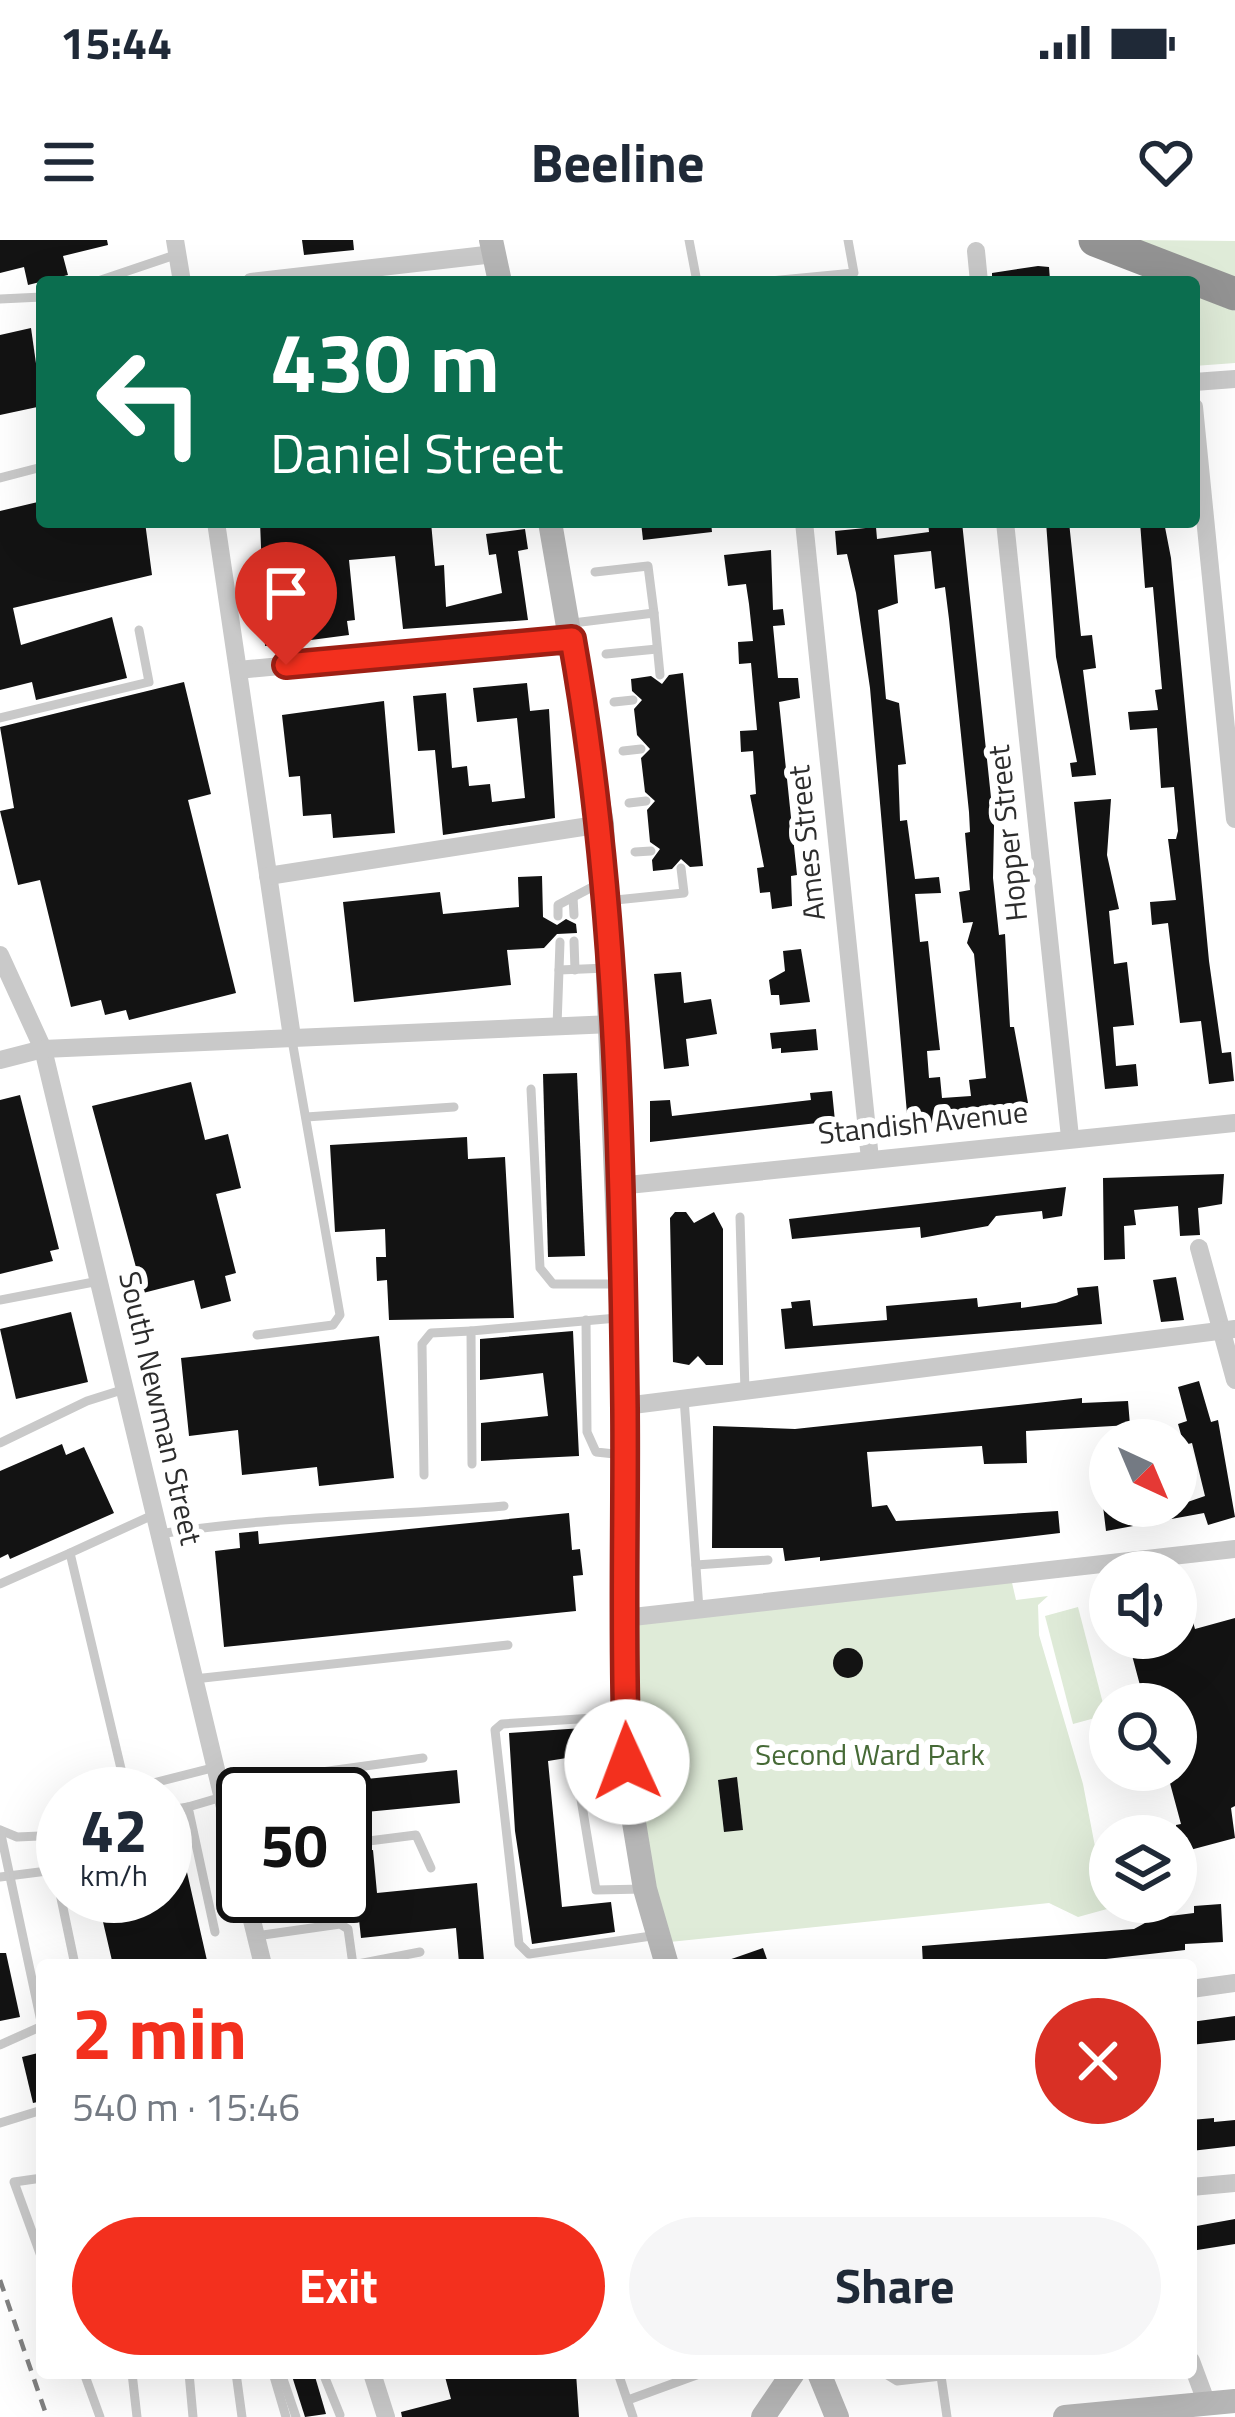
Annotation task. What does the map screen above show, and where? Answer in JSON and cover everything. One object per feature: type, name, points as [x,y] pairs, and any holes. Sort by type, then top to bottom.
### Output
[{"type":"highway","points":[[1096,240],[1189,276]]},
{"type":"highway","points":[[1200,280],[1235,294]]},
{"type":"main road","points":[[551,528],[602,824],[625,1406],[627,1762],[645,1889],[665,1959]]},
{"type":"main road","points":[[763,2417],[789,2379]]},
{"type":"main road","points":[[821,2379],[837,2417]]},
{"type":"main road","points":[[1065,2417],[1235,2401]]},
{"type":"street","points":[[358,276],[404,273],[493,247]]},
{"type":"street","points":[[976,251],[978,276]]},
{"type":"street","points":[[1200,382],[1235,379]]},
{"type":"street","points":[[1200,467],[1235,819]]},
{"type":"street","points":[[217,528],[292,1036]]},
{"type":"street","name":"Ames Street","points":[[805,528],[869,1159]]},
{"type":"street","name":"Hopper Street","points":[[1006,528],[1070,1137]]},
{"type":"street","points":[[238,670],[570,631]]},
{"type":"street","points":[[268,876],[602,824]]},
{"type":"street","name":"South Newman Street","points":[[0,955],[43,1049],[216,1771]]},
{"type":"street","points":[[0,1060],[43,1049],[612,1024]]},
{"type":"street","name":"Standish Avenue","points":[[618,1186],[1235,1123]]},
{"type":"street","points":[[1199,1248],[1228,1330],[1235,1380]]},
{"type":"street","points":[[625,1406],[1228,1330]]},
{"type":"street","points":[[624,1618],[1235,1549]]},
{"type":"street","points":[[253,1923],[262,1959]]},
{"type":"street","points":[[1197,1988],[1235,1983]]},
{"type":"street","points":[[1197,2186],[1235,2182]]},
{"type":"street","points":[[1197,2377],[1207,2404]]},
{"type":"street","points":[[375,2379],[386,2417]]},
{"type":"lane","points":[[689,240],[693,276]]},
{"type":"lane","points":[[822,276],[854,273],[848,240]]},
{"type":"lane","points":[[109,276],[176,248]]},
{"type":"lane","points":[[0,299],[36,297]]},
{"type":"lane","points":[[0,478],[36,469]]},
{"type":"lane","points":[[596,572],[648,566],[660,676]]},
{"type":"lane","points":[[570,631],[653,613]]},
{"type":"lane","points":[[0,718],[149,682],[139,630]]},
{"type":"lane","points":[[606,654],[657,649]]},
{"type":"lane","points":[[614,702],[633,700]]},
{"type":"lane","points":[[623,751],[640,749]]},
{"type":"lane","points":[[629,802],[646,801]]},
{"type":"lane","points":[[635,852],[651,851]]},
{"type":"lane","points":[[558,916],[558,904],[605,891],[684,893],[681,868]]},
{"type":"lane","points":[[573,897],[574,915]]},
{"type":"lane","points":[[574,941],[574,970]]},
{"type":"lane","points":[[557,1026],[560,942]]},
{"type":"lane","points":[[559,970],[609,968]]},
{"type":"lane","points":[[257,1335],[333,1324],[340,1315],[292,1036]]},
{"type":"lane","points":[[531,1089],[540,1268],[553,1284],[621,1285]]},
{"type":"lane","points":[[306,1117],[454,1107]]},
{"type":"lane","points":[[740,1217],[745,1391]]},
{"type":"lane","points":[[0,1300],[99,1281]]},
{"type":"lane","points":[[424,1475],[422,1344],[431,1334],[622,1318]]},
{"type":"lane","points":[[586,1320],[587,1432],[596,1452],[625,1455]]},
{"type":"lane","points":[[471,1331],[472,1464]]},
{"type":"lane","points":[[0,1443],[87,1401],[124,1389]]},
{"type":"lane","points":[[684,1398],[699,1609]]},
{"type":"lane","points":[[0,1584],[70,1553],[157,1524],[351,1520],[504,1506]]},
{"type":"lane","points":[[70,1553],[121,1767]]},
{"type":"lane","points":[[696,1565],[768,1561]]},
{"type":"lane","points":[[194,1679],[508,1646]]},
{"type":"lane","points":[[625,1716],[502,1724],[495,1730],[519,1944],[529,1954],[658,1935]]},
{"type":"lane","points":[[350,1767],[424,1758]]},
{"type":"lane","points":[[627,1762],[578,1767],[593,1883],[606,1894],[645,1889]]},
{"type":"lane","points":[[192,1804],[216,1785]]},
{"type":"lane","points":[[192,1826],[215,1932]]},
{"type":"lane","points":[[36,1836],[17,1837],[0,1830],[5,1876],[36,2002]]},
{"type":"lane","points":[[372,1841],[416,1835],[423,1841],[431,1868]]},
{"type":"lane","points":[[5,1876],[36,1872]]},
{"type":"lane","points":[[66,1923],[74,1959]]},
{"type":"lane","points":[[256,1936],[340,1924],[348,1929],[351,1959]]},
{"type":"lane","points":[[383,1959],[420,1952]]},
{"type":"lane","points":[[0,2045],[36,2029]]},
{"type":"lane","points":[[0,2123],[36,2112]]},
{"type":"lane","points":[[36,2179],[14,2182],[36,2242]]},
{"type":"lane","points":[[86,2379],[100,2417]]},
{"type":"lane","points":[[133,2379],[137,2417]]},
{"type":"lane","points":[[190,2379],[193,2417]]},
{"type":"lane","points":[[237,2379],[242,2417]]},
{"type":"lane","points":[[278,2379],[286,2417]]},
{"type":"lane","points":[[280,2379],[296,2417]]},
{"type":"lane","points":[[328,2379],[340,2416]]},
{"type":"lane","points":[[620,2379],[633,2417]]},
{"type":"lane","points":[[628,2400],[686,2379]]},
{"type":"lane","points":[[941,2379],[947,2417]]},
{"type":"green space","points":[[1139,240],[1235,241],[1235,278]]},
{"type":"green space","points":[[1200,297],[1235,311],[1235,363],[1200,366]]},
{"type":"green space","name":"Second Ward Park","points":[[1010,1574],[1016,1600],[1048,1596],[1038,1605],[1039,1635],[1089,1815],[1089,1914],[1078,1917],[1049,1903],[660,1943],[647,1896],[624,1618]]},
{"type":"green space","points":[[1078,1607],[1098,1683],[1089,1683],[1089,1720],[1073,1724],[1045,1616]]},
{"type":"building","points":[[0,240],[107,240],[108,245],[63,256],[68,275],[36,276],[36,283],[28,285],[24,267],[0,273]]},
{"type":"building","points":[[302,240],[353,240],[354,250],[304,255]]},
{"type":"building","points":[[1038,266],[1049,267],[1050,276],[992,276]]},
{"type":"building","points":[[31,328],[36,407],[0,415],[0,335]]},
{"type":"building","points":[[36,502],[36,528],[146,528],[152,575],[13,608],[21,645],[112,617],[127,678],[36,700],[32,682],[0,690],[0,511]]},
{"type":"building","points":[[260,528],[432,528],[435,566],[444,565],[446,607],[502,593],[496,554],[489,555],[486,534],[525,529],[528,549],[518,551],[528,620],[403,629],[395,556],[349,560],[355,620],[347,621],[349,635],[265,646]]},
{"type":"building","points":[[642,528],[712,528],[712,532],[643,540]]},
{"type":"building","points":[[876,528],[877,539],[929,532],[929,528],[963,528],[994,826],[999,935],[1005,934],[1010,1027],[1014,1027],[1028,1103],[963,1112],[963,1121],[908,1125],[870,688],[856,593],[847,554],[837,555],[835,531]],"holes":[[[931,551],[935,589],[945,587],[970,832],[965,833],[970,890],[959,892],[963,923],[973,922],[967,943],[974,954],[986,1078],[969,1080],[971,1096],[942,1098],[940,1077],[929,1078],[927,1051],[940,1050],[928,941],[920,942],[915,894],[941,893],[939,877],[915,879],[907,820],[900,821],[898,765],[906,764],[899,703],[886,699],[878,610],[898,603],[894,555]]]},
{"type":"building","points":[[1046,528],[1070,528],[1081,636],[1092,635],[1096,668],[1083,670],[1096,775],[1072,777],[1070,763],[1077,762],[1056,657]]},
{"type":"building","points":[[1140,528],[1165,528],[1209,961],[1222,1053],[1231,1052],[1234,1081],[1209,1084],[1201,1021],[1180,1023],[1168,923],[1152,925],[1150,902],[1176,900],[1168,839],[1176,839],[1178,831],[1174,787],[1161,788],[1157,728],[1130,730],[1128,712],[1158,710],[1155,690],[1162,689],[1153,587],[1145,588]]},
{"type":"building","points":[[771,550],[773,610],[783,609],[785,625],[773,626],[778,678],[798,678],[800,698],[779,702],[797,875],[791,876],[792,906],[772,909],[770,892],[760,893],[757,868],[764,867],[750,795],[756,794],[753,751],[741,752],[740,731],[757,730],[751,663],[739,664],[738,642],[753,641],[749,604],[746,584],[728,586],[724,555]]},
{"type":"building","points":[[683,673],[703,866],[690,867],[681,859],[672,869],[653,871],[652,860],[660,849],[650,842],[647,810],[655,801],[645,792],[641,758],[650,749],[637,735],[634,709],[642,700],[632,691],[631,679],[651,676],[662,684],[669,675]]},
{"type":"building","points":[[184,682],[211,794],[188,800],[236,993],[129,1020],[126,1010],[105,1015],[101,1000],[71,1007],[40,880],[18,885],[0,811],[14,808],[0,727]]},
{"type":"building","points":[[527,683],[530,711],[549,709],[555,818],[443,835],[435,750],[418,751],[413,696],[446,693],[452,768],[467,766],[469,786],[490,784],[492,802],[525,798],[517,718],[477,722],[473,688]]},
{"type":"building","points":[[384,701],[395,833],[333,838],[331,814],[303,816],[300,776],[289,777],[282,715]]},
{"type":"building","points":[[1111,799],[1107,855],[1119,909],[1109,911],[1114,964],[1127,962],[1134,1025],[1113,1027],[1116,1066],[1136,1064],[1138,1086],[1105,1089],[1074,802]]},
{"type":"building","points":[[542,876],[543,917],[557,925],[566,919],[576,924],[577,933],[557,934],[544,948],[507,950],[511,985],[354,1002],[343,902],[440,892],[443,914],[519,907],[518,877]]},
{"type":"building","points":[[801,949],[810,1002],[780,1005],[779,995],[771,995],[769,980],[785,971],[783,951]]},
{"type":"building","points":[[681,972],[684,1003],[711,999],[717,1034],[686,1039],[689,1066],[664,1069],[654,974]]},
{"type":"building","points":[[816,1029],[818,1050],[781,1053],[781,1048],[772,1049],[770,1033]]},
{"type":"building","points":[[577,1073],[585,1256],[548,1257],[543,1074]]},
{"type":"building","points":[[191,1082],[205,1140],[228,1134],[241,1188],[216,1194],[236,1273],[225,1276],[231,1301],[201,1309],[194,1280],[143,1293],[92,1106]]},
{"type":"building","points":[[832,1091],[835,1121],[650,1142],[650,1101],[670,1100],[672,1116],[811,1100],[810,1093]]},
{"type":"building","points":[[20,1095],[59,1249],[50,1251],[53,1261],[0,1274],[0,1100]]},
{"type":"building","points":[[467,1137],[468,1159],[505,1157],[514,1318],[389,1320],[387,1280],[377,1281],[376,1257],[386,1257],[385,1229],[335,1232],[330,1145]]},
{"type":"building","points":[[1224,1174],[1222,1204],[1198,1208],[1200,1235],[1180,1236],[1178,1206],[1134,1210],[1136,1225],[1124,1226],[1125,1259],[1104,1260],[1103,1178]]},
{"type":"building","points":[[1066,1187],[1062,1216],[1043,1219],[1042,1211],[996,1216],[988,1226],[921,1238],[920,1227],[792,1239],[789,1219]]},
{"type":"building","points":[[675,1212],[686,1212],[694,1223],[714,1212],[723,1229],[723,1365],[706,1365],[698,1356],[689,1365],[673,1362],[670,1218]]},
{"type":"building","points":[[1176,1277],[1184,1320],[1161,1322],[1153,1280]]},
{"type":"building","points":[[1098,1286],[1102,1324],[785,1349],[781,1309],[792,1308],[791,1302],[810,1300],[813,1326],[887,1320],[886,1306],[977,1298],[978,1307],[1021,1302],[1021,1308],[1056,1303],[1078,1295],[1077,1288]]},
{"type":"building","points":[[71,1312],[88,1382],[16,1399],[0,1329]]},
{"type":"building","points":[[573,1331],[579,1456],[481,1461],[481,1423],[548,1416],[543,1373],[480,1380],[480,1339]]},
{"type":"building","points":[[379,1336],[394,1478],[319,1486],[317,1467],[242,1475],[238,1430],[189,1436],[181,1358]]},
{"type":"building","points":[[1199,1381],[1211,1422],[1218,1420],[1235,1517],[1208,1525],[1204,1513],[1197,1514],[1197,1499],[1205,1496],[1197,1463],[1197,1419],[1186,1419],[1178,1387]]},
{"type":"building","points":[[1082,1398],[1082,1403],[1128,1401],[1130,1419],[1089,1419],[1089,1427],[1026,1431],[1027,1463],[984,1464],[982,1446],[867,1452],[872,1507],[887,1505],[896,1521],[1058,1511],[1060,1533],[820,1561],[820,1557],[785,1561],[783,1548],[712,1548],[713,1426],[795,1429]]},
{"type":"building","points":[[62,1444],[66,1455],[84,1447],[114,1513],[10,1559],[8,1554],[0,1558],[0,1471]]},
{"type":"building","points":[[569,1513],[572,1550],[580,1549],[583,1575],[573,1576],[576,1611],[224,1647],[215,1551],[240,1548],[239,1533],[258,1531],[259,1544]]},
{"type":"building","points":[[1235,1618],[1235,1806],[1231,1808],[1235,1838],[1197,1848],[1197,1815],[1179,1815],[1172,1791],[1197,1791],[1197,1683],[1139,1683],[1133,1659],[1197,1659],[1197,1628]]},
{"type":"building","points":[[848,1648],[859,1652],[863,1663],[859,1674],[848,1678],[837,1674],[833,1663],[837,1652]]},
{"type":"building","points":[[583,1728],[585,1755],[548,1761],[562,1907],[611,1902],[615,1932],[532,1944],[515,1831],[509,1733]]},
{"type":"building","points":[[457,1770],[460,1803],[372,1811],[372,1778]]},
{"type":"building","points":[[737,1777],[743,1830],[724,1832],[718,1780]]},
{"type":"building","points":[[372,1850],[377,1893],[477,1883],[484,1959],[459,1959],[456,1928],[361,1938],[359,1923],[372,1923]]},
{"type":"building","points":[[192,1894],[207,1959],[112,1959],[103,1923],[192,1923]]},
{"type":"building","points":[[1221,1904],[1223,1942],[1185,1944],[1185,1950],[1106,1959],[923,1959],[922,1946],[1134,1929],[1145,1923],[1197,1923],[1197,1906]]},
{"type":"building","points":[[763,1948],[767,1959],[731,1959]]},
{"type":"building","points":[[0,1953],[6,1953],[20,2017],[0,2021]]},
{"type":"building","points":[[1235,2016],[1235,2040],[1197,2044],[1197,2021]]},
{"type":"building","points":[[36,2054],[36,2102],[33,2103],[22,2057]]},
{"type":"building","points":[[1197,2119],[1235,2120],[1235,2146],[1197,2150]]},
{"type":"building","points":[[1235,2219],[1235,2244],[1197,2250],[1197,2226]]},
{"type":"building","points":[[293,2379],[316,2379],[326,2414],[305,2417]]},
{"type":"building","points":[[446,2379],[576,2379],[579,2417],[402,2417],[401,2412],[451,2399]]},
{"type":"railway","points":[[0,2280],[47,2417]]},
{"type":"route","points":[[286,665],[572,639],[602,824],[625,1406],[627,1762]]}]
